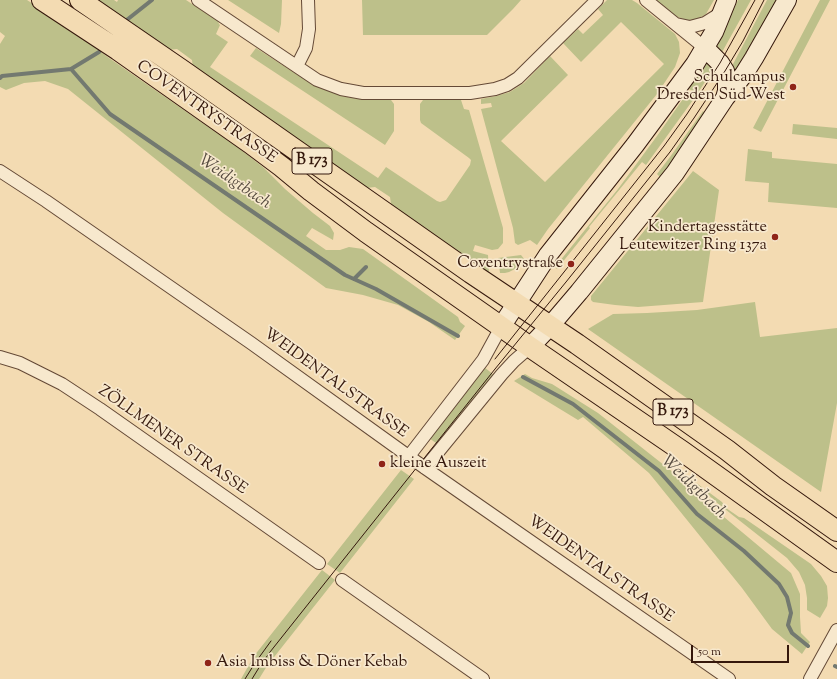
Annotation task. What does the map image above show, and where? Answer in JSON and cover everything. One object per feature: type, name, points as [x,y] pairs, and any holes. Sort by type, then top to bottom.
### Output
[{"type":"main road","name":"COVENTRYSTRASSE","points":[[42,0],[118,50],[250,143],[338,211],[837,562]]},
{"type":"main road","name":"COVENTRYSTRASSE","points":[[80,0],[471,274],[550,326],[726,450],[773,486],[837,531]]},
{"type":"main road","points":[[530,347],[584,286],[675,174],[725,98],[744,74],[787,0]]},
{"type":"main road","points":[[502,327],[548,254],[635,146],[690,70],[714,32],[724,6]]},
{"type":"main road","points":[[705,48],[720,63],[725,71],[727,91],[725,98]]},
{"type":"street","points":[[198,0],[317,80],[341,89],[363,93],[470,93],[495,89],[508,85],[518,78],[596,0]]},
{"type":"street","points":[[297,66],[306,48],[309,29],[308,0]]},
{"type":"street","points":[[646,0],[705,48]]},
{"type":"street","points":[[675,23],[690,27],[705,23],[724,6]]},
{"type":"street","name":"WEIDENTALSTRASSE","points":[[0,171],[52,205],[251,343],[426,468],[729,679]]},
{"type":"street","points":[[409,456],[483,360],[502,327]]},
{"type":"street","points":[[426,468],[502,374],[530,347]]},
{"type":"street","name":"ZÖLLMENER STRASSE","points":[[0,358],[20,363],[62,384],[100,409],[319,563]]},
{"type":"street","points":[[342,580],[483,679]]},
{"type":"street","points":[[810,679],[837,630]]},
{"type":"green space","points":[[0,0],[27,0],[90,41],[89,43],[109,58],[240,149],[263,167],[285,189],[330,226],[334,233],[333,240],[312,228],[306,236],[326,250],[340,250],[349,247],[363,249],[458,317],[460,322],[465,326],[455,340],[429,322],[398,305],[363,295],[326,288],[223,213],[68,89],[45,81],[24,83],[6,90],[0,87],[0,44],[5,36],[0,32]]},
{"type":"green space","points":[[97,0],[114,0],[117,2],[118,0],[186,0],[218,21],[220,25],[216,34],[228,42],[210,67],[378,178],[386,167],[440,202],[446,200],[470,165],[471,160],[421,123],[420,104],[423,100],[461,100],[464,109],[469,110],[503,228],[503,243],[498,249],[492,250],[475,245],[473,251],[488,255],[489,272],[478,267],[391,204],[390,197],[375,187],[367,188],[193,68],[192,60],[177,49],[168,50]]},
{"type":"green space","points":[[228,0],[282,0],[279,33]]},
{"type":"green space","points":[[362,0],[521,0],[487,35],[363,35]]},
{"type":"green space","points":[[607,0],[632,0],[675,34],[679,42],[680,53],[675,67],[657,94],[548,229],[537,245],[530,240],[518,245],[515,243],[513,228],[481,109],[492,107],[491,103],[481,104],[481,99],[510,92],[524,83],[550,56],[568,75],[501,141],[545,182],[664,64],[621,22],[581,62],[563,43],[578,29],[583,34],[603,15],[598,9]]},
{"type":"green space","points":[[654,0],[714,0],[706,14],[696,20],[689,21],[675,16]]},
{"type":"green space","points":[[738,0],[751,0],[721,54],[715,47]]},
{"type":"green space","points":[[767,0],[777,0],[752,49],[734,73],[732,66]]},
{"type":"green space","points":[[820,0],[830,0],[761,132],[753,128]]},
{"type":"green space","points":[[256,48],[298,75],[322,88],[342,96],[359,99],[391,100],[394,104],[394,131],[385,145],[250,56]]},
{"type":"green space","points":[[708,60],[715,67],[693,100],[646,165],[642,162],[557,269],[555,267],[618,189],[685,96],[691,99],[695,92],[689,89]]},
{"type":"green space","points":[[703,111],[705,113],[678,153],[677,152],[671,166],[660,177],[657,174]]},
{"type":"green space","points":[[793,124],[837,128],[837,139],[792,134]]},
{"type":"green space","points":[[748,149],[772,152],[772,158],[837,164],[837,208],[768,202],[769,183],[745,181]]},
{"type":"green space","points":[[693,171],[719,190],[703,302],[638,307],[593,302],[591,300],[591,296]]},
{"type":"green space","points":[[521,255],[525,260],[515,269],[509,272],[500,273],[498,258]]},
{"type":"green space","points":[[755,302],[760,337],[837,328],[837,403],[821,492],[588,329],[613,314],[697,310]]},
{"type":"green space","points":[[484,367],[494,375],[440,446],[429,438]]},
{"type":"green space","points":[[525,374],[532,378],[552,384],[598,413],[674,473],[791,573],[800,594],[801,633],[810,642],[802,654],[772,629],[742,588],[649,473],[583,417],[578,420],[514,381]]},
{"type":"green space","points":[[401,470],[414,479],[340,573],[327,564]]},
{"type":"green space","points":[[695,482],[722,502],[726,508],[739,517],[744,518],[811,564],[827,586],[827,606],[820,618],[807,610],[805,585],[799,572],[787,558],[716,502]]},
{"type":"green space","points":[[322,570],[335,580],[267,666],[259,679],[241,679],[254,656]]},
{"type":"waterway","points":[[124,23],[152,0]]},
{"type":"waterway","points":[[71,69],[99,52],[103,47]]},
{"type":"waterway","name":"Weidigtbach","points":[[0,78],[2,76],[71,69],[110,114],[345,275],[376,289],[458,336]]},
{"type":"waterway","points":[[354,279],[366,267]]},
{"type":"waterway","name":"Weidigtbach","points":[[523,377],[573,404],[659,471],[697,514],[744,551],[779,584],[787,597],[791,613],[788,625],[792,633],[808,646]]},
{"type":"tram line","points":[[495,359],[664,146],[720,63],[755,0]]},
{"type":"tram line","points":[[252,679],[270,652],[670,152],[725,71],[743,41],[764,0]]},
{"type":"tram line","points":[[245,679],[271,641]]},
{"type":"place","name":"Schulcampus Dresden Süd-West","points":[[793,87]]},
{"type":"place","name":"Kindertagesstätte Leutewitzer Ring 137a","points":[[775,237]]},
{"type":"place","name":"Coventrystraße","points":[[571,264]]},
{"type":"place","name":"kleine Auszeit","points":[[382,464]]},
{"type":"place","name":"Asia Imbiss & Döner Kebab","points":[[208,663]]}]
